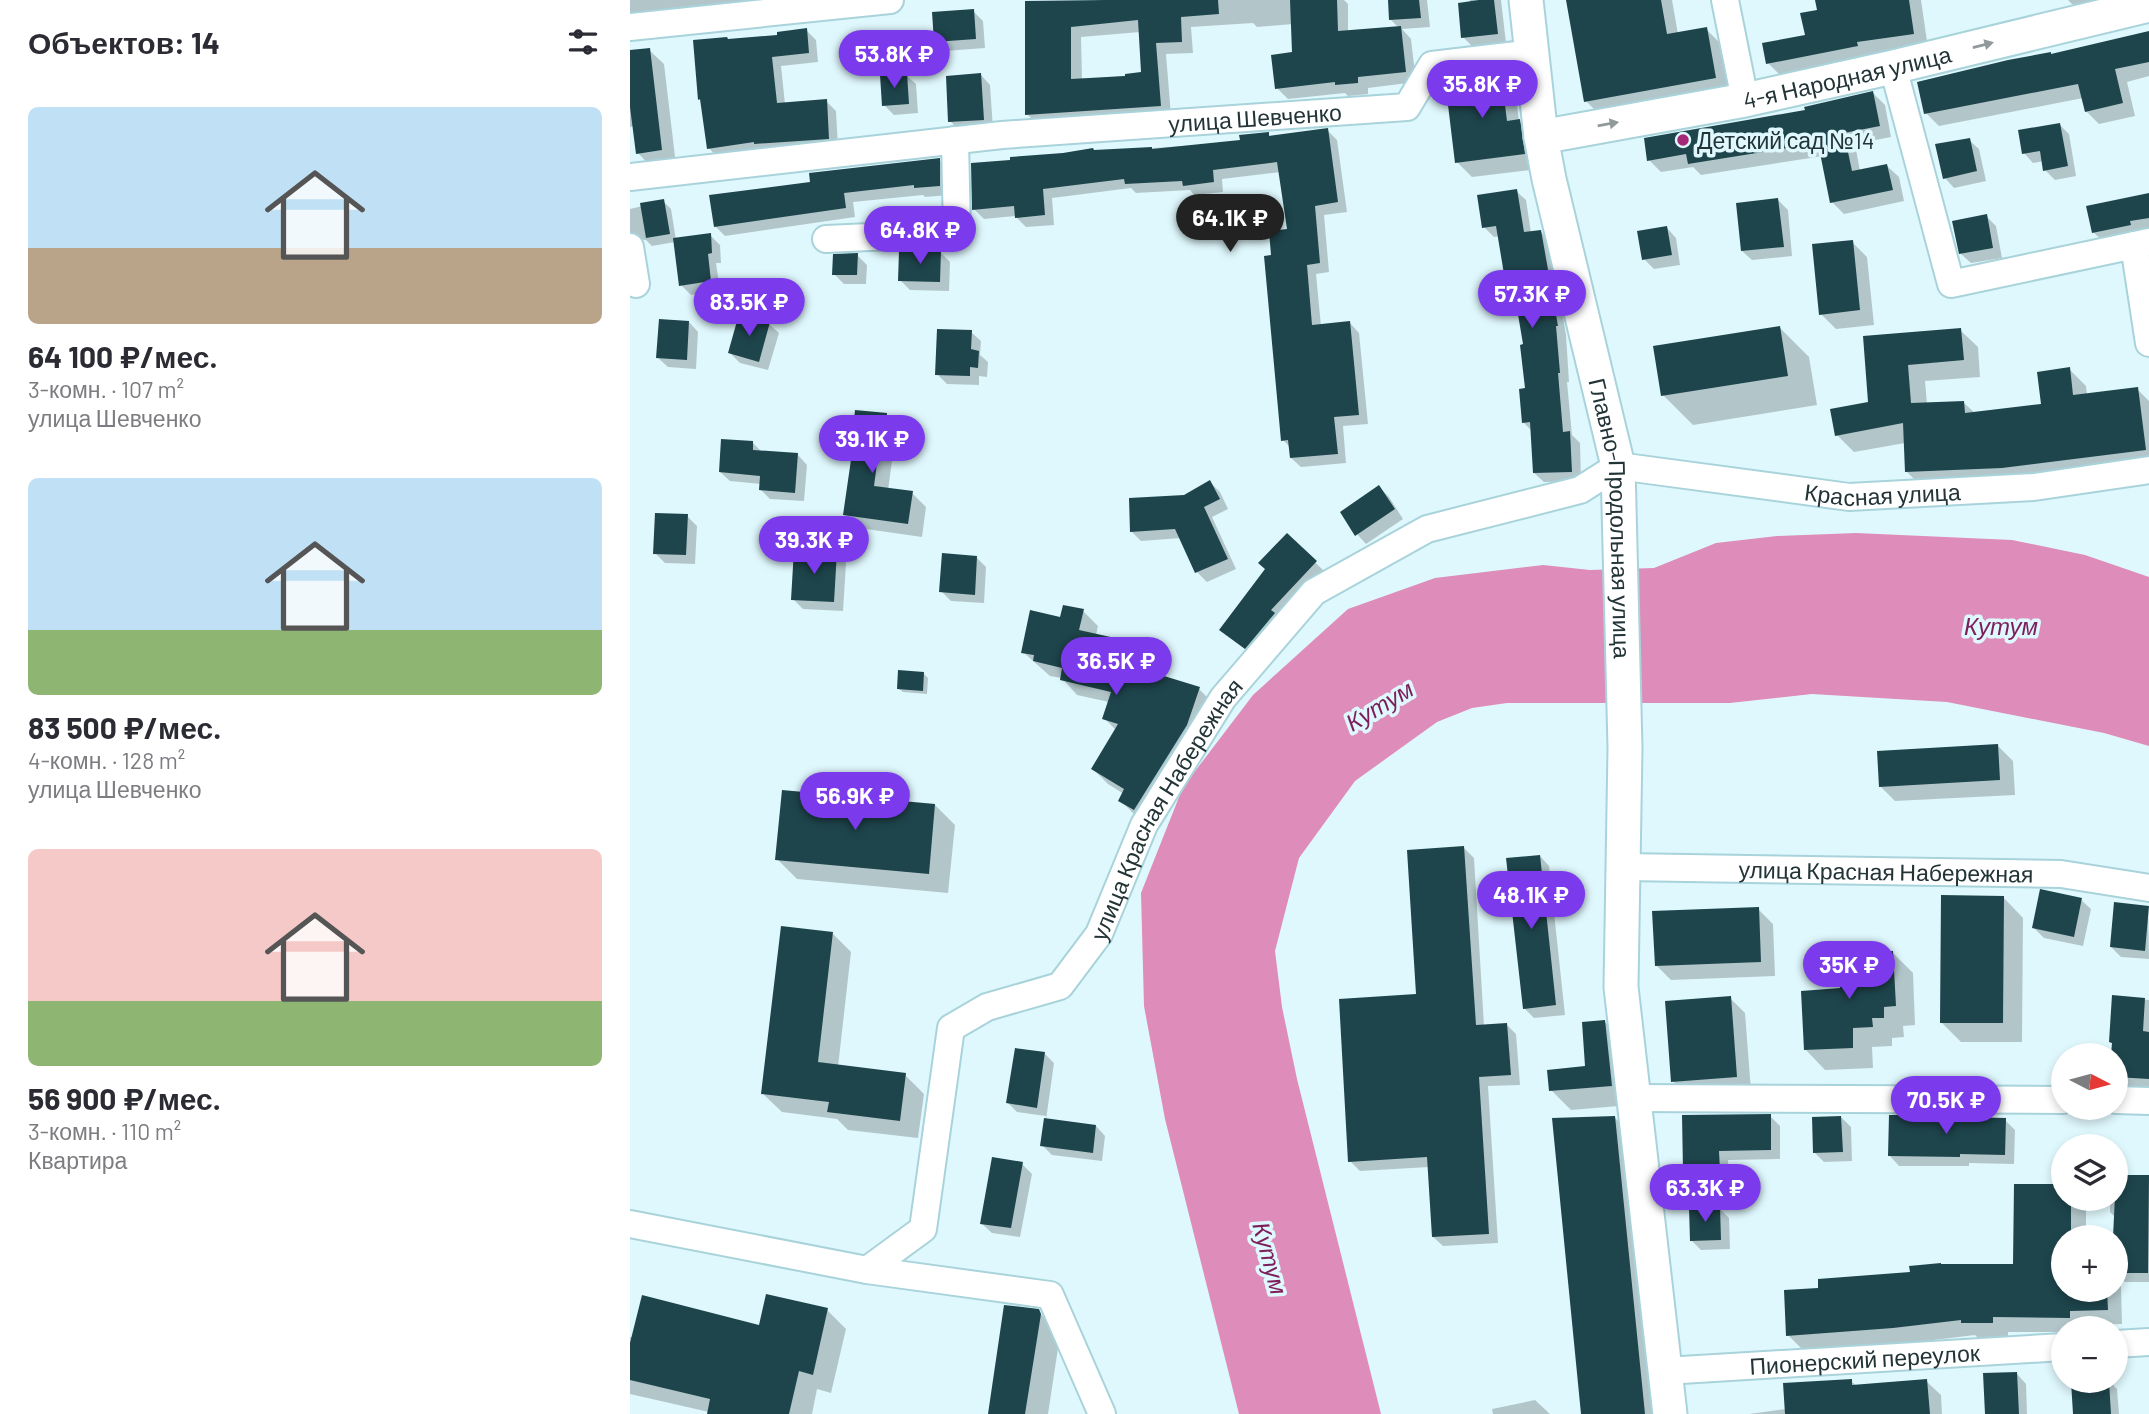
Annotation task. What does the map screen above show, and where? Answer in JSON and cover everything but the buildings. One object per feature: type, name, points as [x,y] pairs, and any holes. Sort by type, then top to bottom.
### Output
[{"type":"street","points":[[630,27],[890,0]]},
{"type":"street","name":"Главно-Продольная улица","points":[[1526,0],[1541,137],[1549,179],[1618,466],[1625,748],[1624,867]]},
{"type":"street","points":[[1725,0],[1745,100]]},
{"type":"street","name":"4-я Народная улица","points":[[1541,137],[1745,100],[2149,5]]},
{"type":"street","name":"улица Шевченко","points":[[630,177],[1002,135],[1407,107],[1432,65],[1532,53]]},
{"type":"street","points":[[1893,67],[1951,284],[2141,244],[2149,343]]},
{"type":"street","points":[[826,239],[957,233],[955,140]]},
{"type":"street","points":[[630,247],[636,284]]},
{"type":"street","name":"Красная улица","points":[[1618,466],[1849,497],[2034,487],[2149,470]]},
{"type":"street","name":"улица Красная Набережная","points":[[867,1270],[923,1228],[951,1028],[987,1007],[1060,986],[1099,934],[1144,825],[1223,698],[1314,592],[1427,529],[1580,491],[1618,466]]},
{"type":"street","points":[[1624,867],[1622,987],[1670,1414]]},
{"type":"street","name":"улица Красная Набережная","points":[[1624,867],[2061,874],[2149,888]]},
{"type":"street","points":[[1635,1098],[2051,1100]]},
{"type":"street","points":[[2128,1100],[2149,1101]]},
{"type":"street","points":[[630,1224],[867,1270],[1050,1295],[1102,1414]]},
{"type":"street","points":[[2128,1343],[2149,1342]]},
{"type":"street","name":"Пионерский переулок","points":[[1665,1371],[2051,1349]]},
{"type":"water","name":"Кутум","points":[[1856,533],[2012,540],[2085,555],[2149,577],[2149,746],[2104,733],[1947,702],[1812,694],[1730,703],[1507,703],[1472,708],[1437,722],[1355,781],[1299,858],[1275,951],[1282,1007],[1297,1079],[1381,1414],[1239,1414],[1165,1119],[1144,1006],[1141,893],[1183,787],[1253,695],[1348,609],[1435,578],[1543,565],[1590,570],[1654,568],[1716,543],[1777,536]]},
{"type":"place","name":"Детский сад №14","points":[[1683,140]]}]
